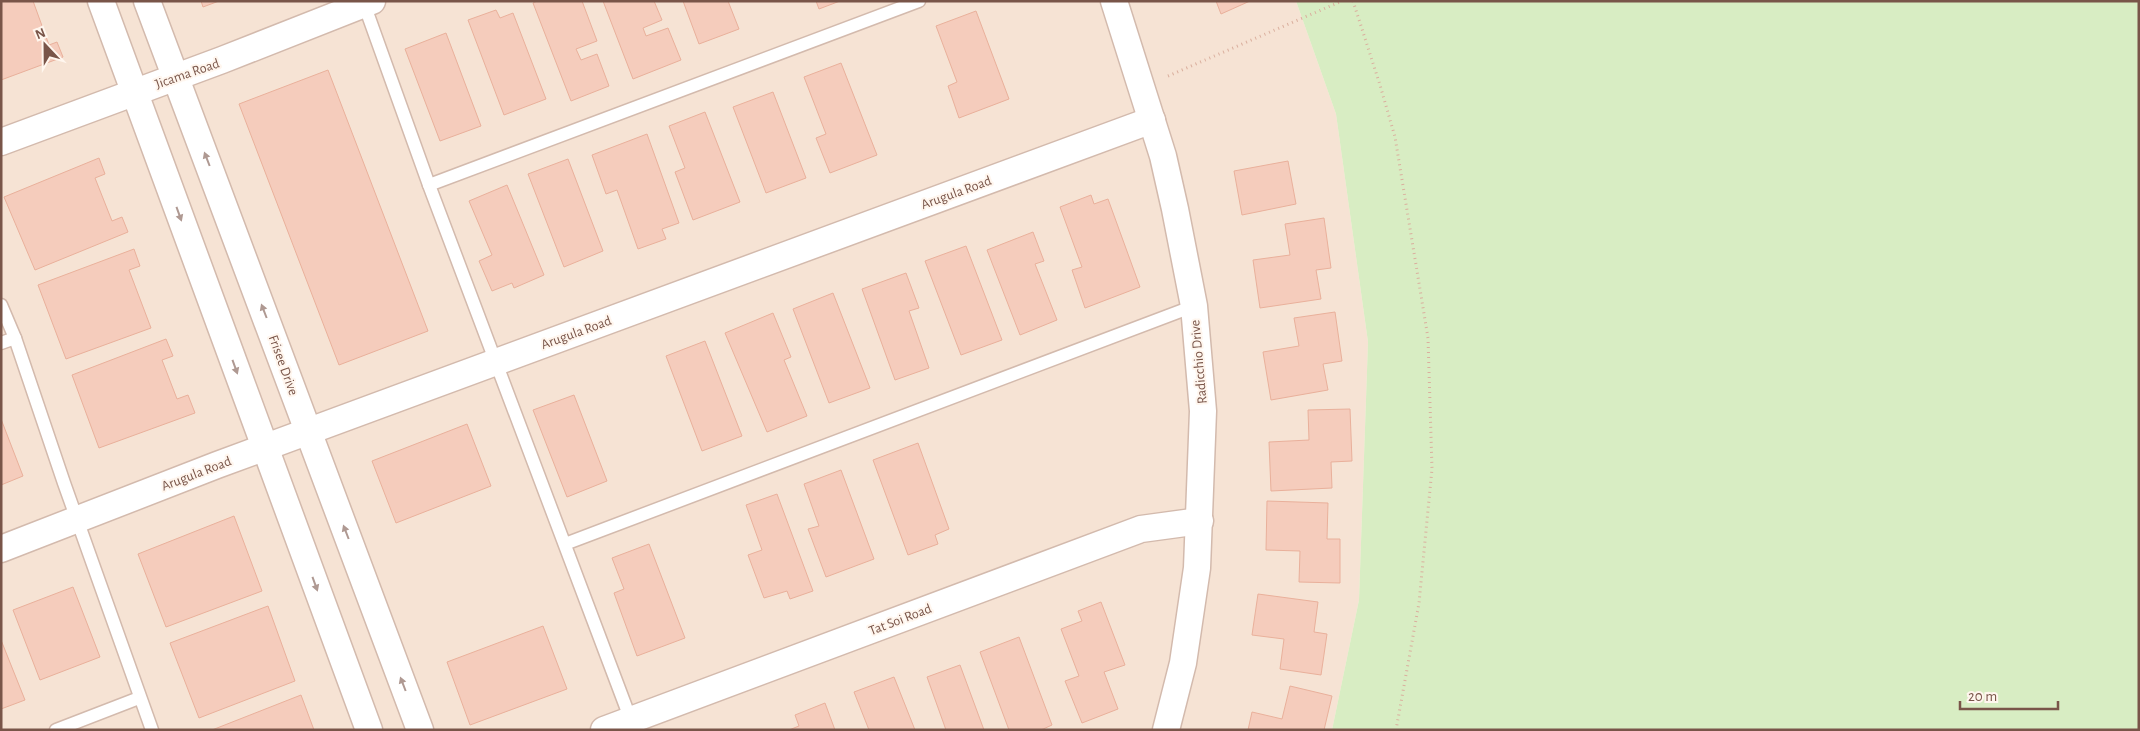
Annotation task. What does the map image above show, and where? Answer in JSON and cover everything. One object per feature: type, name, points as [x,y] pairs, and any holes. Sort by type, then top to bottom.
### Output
[{"type":"street","points":[[101,1],[369,730]]},
{"type":"street","name":"Frisee Drive","points":[[147,1],[420,730]]},
{"type":"street","name":"Radicchio Drive","points":[[1114,1],[1152,120],[1175,209],[1194,306],[1203,411],[1197,568],[1182,663],[1166,730]]},
{"type":"street","name":"Jicama Road","points":[[1,142],[134,91],[222,60],[366,2]]},
{"type":"street","name":"Arugula Road","points":[[1,549],[497,361],[1152,120]]},
{"type":"street","name":"Tat Soi Road","points":[[604,730],[633,725],[1140,529],[1200,521]]},
{"type":"lane","points":[[429,185],[919,1]]},
{"type":"lane","points":[[366,2],[429,185],[633,725]]},
{"type":"lane","points":[[1,305],[15,338],[139,698],[152,730]]},
{"type":"lane","points":[[565,544],[1194,306]]},
{"type":"lane","points":[[1,343],[15,338]]},
{"type":"lane","points":[[56,730],[139,698]]},
{"type":"path","points":[[1179,72],[1342,1]]},
{"type":"path","points":[[1353,1],[1395,138],[1428,338],[1432,468],[1419,603],[1396,730]]},
{"type":"shaded area","points":[[1,1],[1296,1],[1336,114],[1368,342],[1359,600],[1332,730],[1,730]]},
{"type":"green space","points":[[1296,1],[2139,1],[2139,730],[1332,730],[1359,600],[1368,342],[1336,114]]},
{"type":"building","points":[[1,1],[33,1],[49,45],[57,42],[63,57],[1,80]]},
{"type":"building","points":[[201,1],[219,1],[203,7]]},
{"type":"building","points":[[537,1],[582,1],[597,41],[576,49],[581,60],[597,54],[609,86],[571,101],[533,3]]},
{"type":"building","points":[[603,1],[654,1],[662,20],[643,28],[646,36],[668,28],[681,60],[633,79]]},
{"type":"building","points":[[683,1],[728,1],[739,29],[699,44]]},
{"type":"building","points":[[816,1],[840,1],[819,9]]},
{"type":"building","points":[[1216,1],[1250,1],[1221,14]]},
{"type":"building","points":[[496,10],[500,18],[513,13],[546,99],[504,115],[468,20]]},
{"type":"building","points":[[976,11],[1009,99],[959,118],[948,86],[957,82],[936,26]]},
{"type":"building","points":[[446,33],[481,126],[440,141],[405,49]]},
{"type":"building","points":[[841,63],[877,155],[830,173],[816,138],[826,134],[804,77]]},
{"type":"building","points":[[328,70],[428,331],[339,365],[239,104]]},
{"type":"building","points":[[773,92],[806,178],[766,193],[733,107]]},
{"type":"building","points":[[705,112],[740,202],[693,220],[675,172],[685,168],[669,126]]},
{"type":"building","points":[[647,134],[679,223],[662,229],[666,239],[638,249],[617,190],[606,194],[592,155]]},
{"type":"building","points":[[99,158],[105,174],[95,178],[112,221],[122,217],[128,232],[35,270],[4,197]]},
{"type":"building","points":[[568,159],[603,251],[564,267],[528,174]]},
{"type":"building","points":[[1288,161],[1296,204],[1242,215],[1234,171]]},
{"type":"building","points":[[507,185],[544,275],[514,288],[512,283],[492,291],[479,261],[492,255],[469,201]]},
{"type":"building","points":[[1091,195],[1094,204],[1108,199],[1140,287],[1085,308],[1072,270],[1082,267],[1060,207]]},
{"type":"building","points":[[1324,218],[1331,268],[1316,270],[1321,299],[1260,308],[1253,260],[1290,255],[1285,224]]},
{"type":"building","points":[[1033,232],[1044,261],[1035,264],[1057,320],[1020,335],[987,250]]},
{"type":"building","points":[[966,246],[1002,340],[961,355],[925,261]]},
{"type":"building","points":[[134,249],[140,266],[129,270],[151,328],[66,359],[38,285]]},
{"type":"building","points":[[906,273],[919,308],[909,311],[929,368],[895,380],[862,289]]},
{"type":"building","points":[[833,293],[870,388],[829,403],[793,309]]},
{"type":"building","points":[[1335,312],[1342,361],[1323,364],[1328,390],[1271,400],[1263,352],[1299,346],[1294,318]]},
{"type":"building","points":[[773,313],[791,357],[784,360],[807,416],[767,432],[725,333]]},
{"type":"building","points":[[166,339],[173,356],[162,360],[177,399],[188,395],[195,413],[99,448],[72,375]]},
{"type":"building","points":[[705,341],[742,436],[702,451],[666,356]]},
{"type":"building","points":[[574,395],[607,481],[567,497],[533,410]]},
{"type":"building","points":[[1350,409],[1352,461],[1331,462],[1332,488],[1271,491],[1269,442],[1309,440],[1308,410]]},
{"type":"building","points":[[1,419],[23,476],[1,485]]},
{"type":"building","points":[[467,424],[491,486],[396,523],[372,461]]},
{"type":"building","points":[[918,443],[949,529],[935,535],[938,544],[908,555],[873,460]]},
{"type":"building","points":[[841,470],[874,559],[826,577],[808,529],[819,526],[804,484]]},
{"type":"building","points":[[777,494],[813,591],[790,599],[787,591],[764,598],[748,555],[762,550],[746,505]]},
{"type":"building","points":[[1267,501],[1328,503],[1327,539],[1340,539],[1340,583],[1299,582],[1300,551],[1266,550]]},
{"type":"building","points":[[234,516],[262,591],[166,627],[138,554]]},
{"type":"building","points":[[649,544],[685,638],[637,656],[614,593],[624,589],[612,558]]},
{"type":"building","points":[[73,587],[100,657],[40,680],[13,610]]},
{"type":"building","points":[[1258,594],[1318,602],[1314,632],[1327,634],[1321,675],[1280,669],[1284,639],[1252,635]]},
{"type":"building","points":[[1101,602],[1125,665],[1104,672],[1118,709],[1082,723],[1065,681],[1079,676],[1061,629],[1082,621],[1078,611]]},
{"type":"building","points":[[268,606],[295,681],[199,718],[170,643]]},
{"type":"building","points":[[543,626],[567,689],[470,725],[447,662]]},
{"type":"building","points":[[1019,637],[1052,725],[1041,730],[1009,730],[980,652]]},
{"type":"building","points":[[1,640],[25,700],[1,709]]},
{"type":"building","points":[[960,665],[984,730],[946,730],[927,677]]},
{"type":"building","points":[[894,677],[915,730],[869,730],[854,692]]},
{"type":"building","points":[[1290,686],[1332,696],[1324,730],[1248,730],[1252,712],[1282,719]]},
{"type":"building","points":[[301,695],[314,730],[212,730]]},
{"type":"building","points":[[825,703],[835,730],[789,730],[799,726],[795,715]]}]
